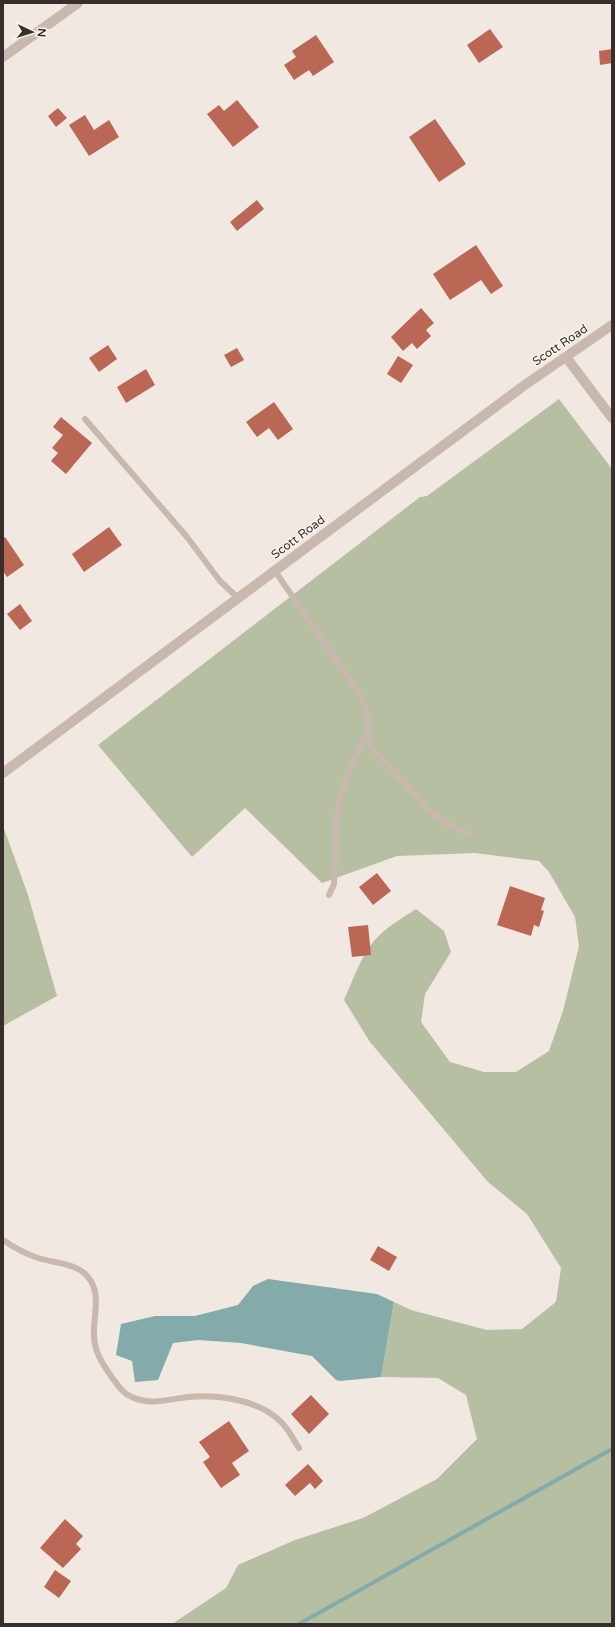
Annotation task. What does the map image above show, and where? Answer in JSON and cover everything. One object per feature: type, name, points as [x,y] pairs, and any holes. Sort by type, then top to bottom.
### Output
[{"type":"street","points":[[3,57],[78,3]]},
{"type":"street","name":"Scott Road","points":[[3,774],[522,387],[612,325]]},
{"type":"street","points":[[566,357],[612,418]]},
{"type":"lane","points":[[85,419],[187,537],[220,581],[238,598]]},
{"type":"lane","points":[[275,571],[361,696],[369,719],[368,730],[370,744],[377,754],[427,809],[447,824],[470,834]]},
{"type":"lane","points":[[329,895],[334,884],[336,822],[340,797],[348,774],[368,730]]},
{"type":"lane","points":[[3,1240],[20,1251],[37,1258],[74,1267],[88,1276],[94,1286],[96,1297],[94,1335],[96,1350],[101,1361],[126,1394],[145,1402],[160,1402],[190,1397],[211,1397],[240,1401],[258,1406],[282,1422],[299,1448]]},
{"type":"green space","points":[[559,399],[612,469],[612,1624],[172,1624],[226,1588],[238,1565],[295,1540],[363,1518],[437,1479],[477,1439],[466,1395],[438,1378],[381,1377],[394,1302],[411,1310],[487,1330],[522,1329],[556,1302],[561,1268],[527,1214],[488,1182],[370,1042],[344,1000],[357,969],[369,947],[383,932],[416,909],[444,931],[451,952],[425,994],[421,1022],[450,1062],[484,1072],[516,1072],[549,1051],[563,1011],[579,946],[575,917],[549,872],[539,861],[475,853],[397,856],[322,883],[245,808],[192,857],[98,745],[420,497],[427,496]]},
{"type":"green space","points":[[3,826],[28,895],[57,996],[3,1026]]},
{"type":"water","points":[[268,1279],[377,1294],[394,1302],[381,1377],[340,1381],[336,1380],[312,1356],[241,1343],[198,1340],[173,1343],[158,1380],[135,1382],[132,1361],[116,1355],[121,1324],[155,1316],[195,1316],[238,1305],[253,1286]]},
{"type":"building","points":[[490,29],[503,47],[479,63],[467,45]]},
{"type":"building","points":[[316,35],[334,62],[313,76],[309,70],[294,80],[284,65],[296,57],[292,51]]},
{"type":"building","points":[[612,49],[612,63],[600,65],[599,51]]},
{"type":"building","points":[[237,100],[259,127],[233,147],[207,114],[219,105],[224,111]]},
{"type":"building","points":[[58,108],[67,118],[56,127],[48,116]]},
{"type":"building","points":[[85,115],[94,130],[109,120],[119,137],[89,156],[69,125]]},
{"type":"building","points":[[435,119],[466,164],[439,182],[409,137]]},
{"type":"building","points":[[257,200],[264,209],[237,231],[230,222]]},
{"type":"building","points":[[476,245],[503,286],[491,294],[481,280],[450,300],[433,274]]},
{"type":"building","points":[[421,308],[434,323],[426,330],[431,336],[417,349],[412,343],[403,351],[391,337]]},
{"type":"building","points":[[108,345],[117,359],[99,372],[89,358]]},
{"type":"building","points":[[237,348],[244,360],[231,367],[224,355]]},
{"type":"building","points":[[398,356],[413,365],[401,383],[387,374]]},
{"type":"building","points":[[146,369],[155,385],[126,403],[117,387]]},
{"type":"building","points":[[274,402],[293,429],[278,440],[269,428],[257,437],[246,422]]},
{"type":"building","points":[[61,417],[92,443],[66,474],[51,461],[58,453],[52,448],[63,435],[53,427]]},
{"type":"building","points":[[109,527],[122,545],[84,572],[72,554]]},
{"type":"building","points":[[5,537],[24,565],[7,577],[3,571],[3,538]]},
{"type":"building","points":[[20,604],[32,621],[20,630],[7,614]]},
{"type":"building","points":[[377,873],[391,891],[373,905],[359,887]]},
{"type":"building","points":[[510,886],[545,898],[541,910],[544,911],[539,927],[534,925],[531,936],[497,925]]},
{"type":"building","points":[[368,925],[371,955],[352,957],[348,927]]},
{"type":"building","points":[[378,1246],[397,1257],[389,1271],[370,1260]]},
{"type":"building","points":[[311,1395],[329,1414],[309,1434],[291,1414]]},
{"type":"building","points":[[229,1421],[249,1451],[232,1463],[240,1475],[221,1488],[203,1462],[210,1457],[199,1442]]},
{"type":"building","points":[[308,1464],[323,1481],[315,1489],[310,1483],[295,1496],[285,1485]]},
{"type":"building","points":[[65,1519],[83,1536],[76,1544],[81,1549],[63,1568],[40,1548]]},
{"type":"building","points":[[55,1570],[71,1581],[59,1598],[44,1587]]},
{"type":"waterway","points":[[299,1624],[612,1449]]}]
